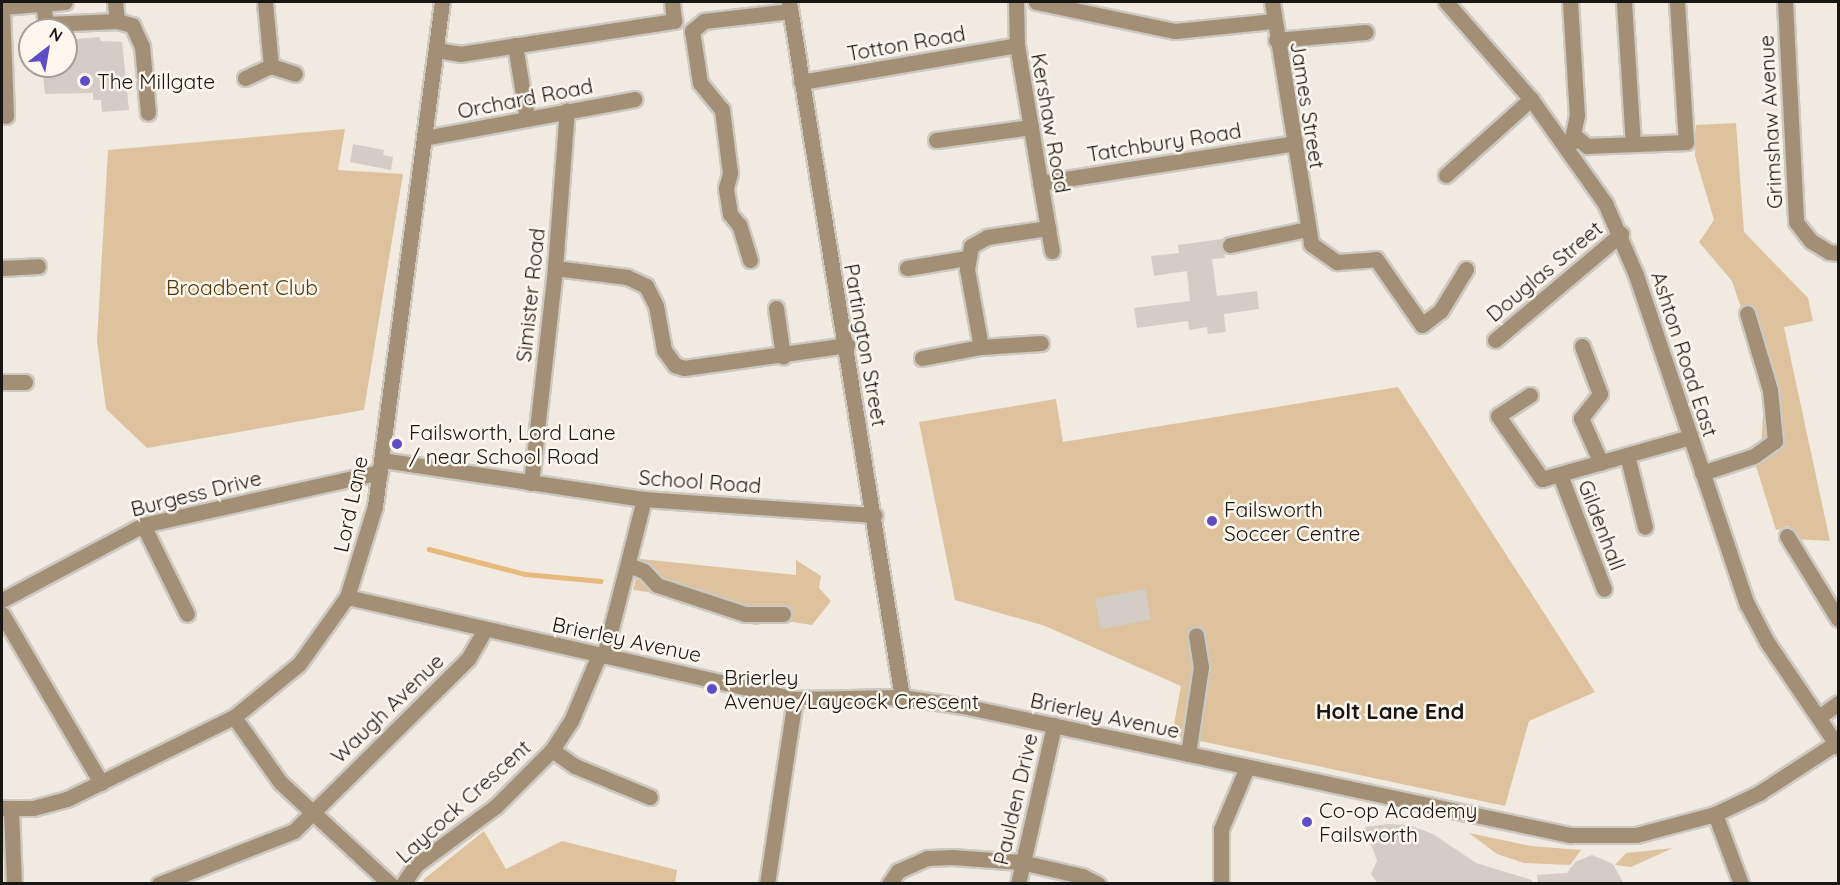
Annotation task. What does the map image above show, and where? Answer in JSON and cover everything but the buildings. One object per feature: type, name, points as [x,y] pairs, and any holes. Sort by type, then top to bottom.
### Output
[{"type":"street","points":[[6,116],[2,7],[65,2]]},
{"type":"street","points":[[115,2],[117,21]]},
{"type":"street","points":[[265,2],[271,66]]},
{"type":"street","name":"Lord Lane","points":[[6,809],[50,804],[101,783],[234,717],[299,664],[347,597],[361,561],[381,466],[442,2]]},
{"type":"street","points":[[436,50],[460,54],[674,21],[672,2]]},
{"type":"street","name":"Kershaw Road","points":[[1016,2],[1017,45],[1052,251]]},
{"type":"street","points":[[1036,2],[1175,31],[1274,21]]},
{"type":"street","name":"James Street","points":[[1272,2],[1305,222]]},
{"type":"street","name":"Ashton Road East","points":[[1446,2],[1571,141],[1621,234],[1747,604],[1767,642],[1837,745]]},
{"type":"street","points":[[1569,2],[1578,115],[1571,141],[1587,146],[1686,142],[1677,2]]},
{"type":"street","points":[[1624,2],[1633,144]]},
{"type":"street","name":"Grimshaw Avenue","points":[[1785,2],[1796,222],[1811,241],[1829,252],[1839,253]]},
{"type":"street","points":[[43,3],[46,24],[117,21],[132,25],[142,46],[148,113]]},
{"type":"street","points":[[750,260],[739,225],[729,214],[722,110],[700,84],[692,31],[704,21],[789,6]]},
{"type":"street","name":"Partington Street","points":[[789,6],[826,244],[847,345],[902,697]]},
{"type":"street","points":[[1276,40],[1365,32]]},
{"type":"street","points":[[515,45],[527,118]]},
{"type":"street","name":"Totton Road","points":[[801,82],[1017,45]]},
{"type":"street","points":[[245,78],[271,66],[296,74]]},
{"type":"street","name":"Orchard Road","points":[[424,138],[634,99]]},
{"type":"street","points":[[1446,175],[1531,99]]},
{"type":"street","name":"Simister Road","points":[[531,483],[555,268],[567,110]]},
{"type":"street","points":[[936,140],[1031,127]]},
{"type":"street","name":"Tatchbury Road","points":[[1040,183],[1294,143]]},
{"type":"street","points":[[1230,245],[1305,222],[1311,244],[1337,262],[1376,259],[1422,325],[1441,310],[1466,269]]},
{"type":"street","points":[[981,347],[967,258],[971,246],[987,237],[1048,228]]},
{"type":"street","name":"Douglas Street","points":[[1495,340],[1621,234]]},
{"type":"street","points":[[907,268],[967,258]]},
{"type":"street","points":[[2,268],[38,266]]},
{"type":"street","points":[[555,268],[627,277],[646,286],[656,306],[664,350],[675,365],[695,369],[783,357],[847,345]]},
{"type":"street","points":[[776,308],[783,357]]},
{"type":"street","points":[[1702,474],[1754,456],[1774,441],[1770,390],[1748,313]]},
{"type":"street","points":[[922,358],[981,347],[1041,343]]},
{"type":"street","points":[[1582,346],[1600,394],[1581,418],[1601,463]]},
{"type":"street","points":[[2,382],[25,381]]},
{"type":"street","points":[[1530,395],[1498,416],[1542,479],[1690,437]]},
{"type":"street","points":[[1627,455],[1645,527]]},
{"type":"street","name":"School Road","points":[[381,466],[531,483],[644,499],[874,515]]},
{"type":"street","name":"Burgess Drive","points":[[2,600],[142,525],[381,466]]},
{"type":"street","name":"Gildenhall","points":[[1560,475],[1604,589]]},
{"type":"street","name":"Laycock Crescent","points":[[403,884],[416,865],[496,806],[552,750],[571,721],[602,656],[629,565],[644,499]]},
{"type":"street","points":[[142,525],[187,614]]},
{"type":"street","points":[[1787,536],[1839,620]]},
{"type":"street","points":[[629,565],[644,571],[657,585],[745,614],[783,614]]},
{"type":"street","name":"Brierley Avenue","points":[[347,597],[795,699],[902,697],[1054,725],[1570,835],[1636,835],[1715,814],[1759,793],[1837,745]]},
{"type":"street","points":[[2,614],[101,783]]},
{"type":"street","name":"Waugh Avenue","points":[[159,884],[294,831],[310,811],[468,659],[485,629]]},
{"type":"street","points":[[1188,754],[1201,667],[1196,635]]},
{"type":"street","points":[[767,884],[795,699]]},
{"type":"street","points":[[1819,717],[1839,703]]},
{"type":"street","points":[[234,717],[280,782],[390,884]]},
{"type":"street","name":"Paulden Drive","points":[[1018,884],[1021,862],[1054,725]]},
{"type":"street","points":[[552,750],[575,766],[650,797]]},
{"type":"street","points":[[1221,884],[1221,829],[1247,767]]},
{"type":"street","points":[[6,809],[14,884]]},
{"type":"street","points":[[1715,814],[1740,884]]},
{"type":"street","points":[[890,884],[898,871],[927,858],[1021,862],[1082,876],[1098,884]]},
{"type":"green space","points":[[1736,123],[1744,232],[1808,298],[1813,321],[1784,327],[1830,541],[1793,539],[1788,526],[1776,530],[1755,463],[1761,450],[1765,379],[1732,281],[1699,242],[1714,220],[1695,156],[1696,125]]},
{"type":"green space","name":"Broadbent Club","points":[[345,129],[338,170],[403,174],[364,410],[147,448],[106,409],[97,341],[108,150]]},
{"type":"green space","name":"Failsworth Soccer Centre","points":[[1398,387],[1595,692],[1529,721],[1505,806],[1172,735],[1181,686],[1045,626],[955,600],[919,422],[1056,399],[1063,442]]},
{"type":"green space","points":[[641,559],[796,575],[796,560],[821,576],[819,588],[831,601],[812,625],[786,621],[755,625],[655,593],[633,590]]},
{"type":"green space","points":[[484,831],[506,869],[562,841],[677,870],[675,883],[424,883],[423,880]]},
{"type":"green space","points":[[1469,833],[1531,846],[1581,850],[1570,865],[1524,863],[1497,854]]},
{"type":"green space","points":[[1673,848],[1631,867],[1615,865],[1626,853]]},
{"type":"waterway","points":[[429,549],[525,574],[601,581]]},
{"type":"waterway","points":[[748,620],[772,620]]},
{"type":"place","name":"The Millgate","points":[[85,81]]},
{"type":"place","name":"Failsworth, Lord Lane / near School Road","points":[[397,444]]},
{"type":"place","name":"Failsworth Soccer Centre","points":[[1212,521]]},
{"type":"place","name":"Brierley Avenue/Laycock Crescent","points":[[712,689]]},
{"type":"place","name":"Co-op Academy Failsworth","points":[[1307,822]]},
{"type":"district","name":"Holt Lane End","points":[[1390,712]]}]
